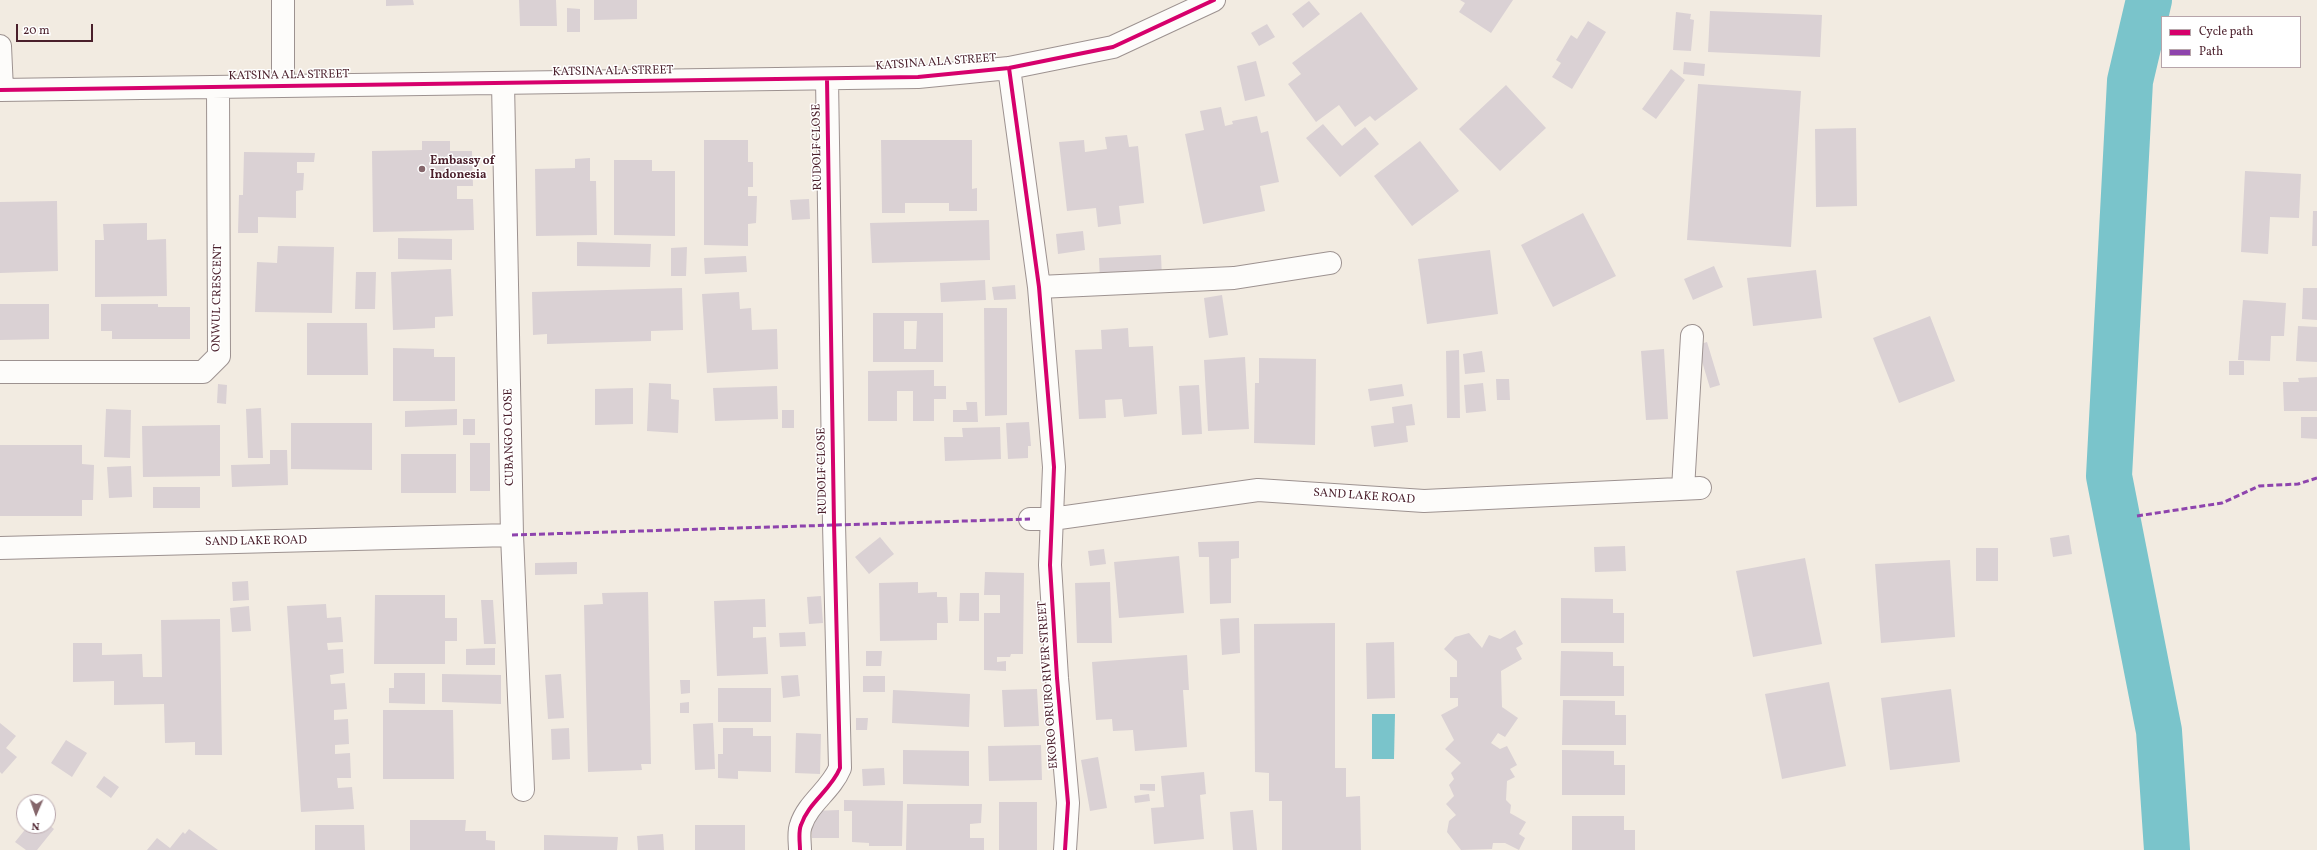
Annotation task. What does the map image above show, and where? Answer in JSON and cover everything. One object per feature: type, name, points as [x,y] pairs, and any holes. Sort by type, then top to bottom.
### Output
[{"type":"street","points":[[283,0],[283,86]]},
{"type":"street","name":"KATSINA ALA STREET","points":[[1,90],[918,77],[1008,68],[1113,47],[1214,0]]},
{"type":"street","points":[[0,46],[1,90]]},
{"type":"street","name":"EKORO ORURO RIVER STREET","points":[[1008,68],[1039,287],[1054,467],[1050,572],[1057,678],[1068,803],[1065,850]]},
{"type":"street","name":"RUDOLF CLOSE","points":[[800,850],[800,826],[804,816],[835,781],[840,768],[834,524],[827,79]]},
{"type":"street","name":"CUBANGO CLOSE","points":[[503,83],[512,536],[524,790]]},
{"type":"street","name":"ONWUL CRESCENT","points":[[0,372],[203,372],[219,356],[218,87]]},
{"type":"street","points":[[1039,287],[1234,278],[1330,263]]},
{"type":"street","name":"SAND LAKE ROAD","points":[[1030,520],[1258,490],[1424,501],[1691,488],[1692,336]]},
{"type":"street","name":"SAND LAKE ROAD","points":[[0,548],[512,536]]},
{"type":"water","points":[[1372,714],[1395,714],[1394,759],[1372,759]]},
{"type":"building","points":[[386,0],[413,0],[414,5],[386,6]]},
{"type":"building","points":[[519,0],[556,0],[557,26],[520,26]]},
{"type":"building","points":[[594,0],[637,0],[637,19],[594,20]]},
{"type":"building","points":[[1460,0],[1513,0],[1491,33],[1459,12],[1465,3]]},
{"type":"building","points":[[1309,1],[1320,14],[1303,28],[1292,14]]},
{"type":"building","points":[[567,8],[580,9],[580,32],[567,32]]},
{"type":"building","points":[[1710,11],[1822,15],[1820,57],[1708,52]]},
{"type":"building","points":[[1361,12],[1418,89],[1375,121],[1370,116],[1355,127],[1339,105],[1316,122],[1288,84],[1301,74],[1292,63]]},
{"type":"building","points":[[1676,12],[1691,14],[1690,19],[1694,20],[1691,51],[1673,50]]},
{"type":"building","points":[[1588,21],[1606,32],[1572,89],[1552,77],[1561,63],[1556,60],[1571,35],[1577,39]]},
{"type":"building","points":[[1267,24],[1275,37],[1259,46],[1251,33]]},
{"type":"building","points":[[1256,61],[1265,96],[1245,101],[1237,66]]},
{"type":"building","points":[[1684,62],[1705,64],[1704,76],[1683,74]]},
{"type":"building","points":[[1671,69],[1685,80],[1656,119],[1642,109]]},
{"type":"building","points":[[1698,84],[1801,91],[1791,247],[1687,240]]},
{"type":"building","points":[[1506,85],[1546,128],[1500,171],[1459,129]]},
{"type":"building","points":[[1221,107],[1225,126],[1233,124],[1232,121],[1257,116],[1261,133],[1268,131],[1279,182],[1260,186],[1265,211],[1203,224],[1185,134],[1204,130],[1200,111]]},
{"type":"building","points":[[1323,124],[1342,146],[1365,127],[1379,144],[1340,177],[1306,138]]},
{"type":"building","points":[[1856,128],[1857,206],[1816,207],[1815,129]]},
{"type":"building","points":[[1127,135],[1129,147],[1138,146],[1144,203],[1119,206],[1121,224],[1098,227],[1096,208],[1067,211],[1059,142],[1084,140],[1085,152],[1107,149],[1105,137]]},
{"type":"building","points":[[704,140],[748,140],[748,162],[753,162],[753,187],[748,187],[748,196],[757,196],[756,223],[748,224],[748,246],[704,245]]},
{"type":"building","points":[[881,140],[972,140],[972,189],[977,188],[977,211],[949,211],[949,203],[905,203],[905,213],[882,213]]},
{"type":"building","name":"Embassy of Indonesia","points":[[422,141],[450,141],[450,151],[472,151],[473,186],[457,186],[457,199],[473,199],[474,230],[373,232],[372,151],[422,150]]},
{"type":"building","points":[[1420,141],[1459,191],[1412,226],[1374,176]]},
{"type":"building","points":[[244,152],[315,153],[314,162],[297,162],[297,173],[304,173],[303,190],[296,191],[296,218],[258,217],[258,233],[238,233],[239,195],[243,195]]},
{"type":"building","points":[[590,158],[590,181],[596,181],[597,235],[536,236],[535,169],[575,168],[575,159]]},
{"type":"building","points":[[614,160],[652,160],[652,171],[675,171],[675,236],[614,235]]},
{"type":"building","points":[[2245,171],[2301,174],[2299,218],[2270,217],[2268,254],[2241,252]]},
{"type":"building","points":[[809,199],[810,219],[792,220],[790,200]]},
{"type":"building","points":[[57,201],[58,271],[0,273],[0,202]]},
{"type":"building","points":[[2313,211],[2317,211],[2317,246],[2312,246]]},
{"type":"building","points":[[1583,213],[1616,276],[1553,307],[1521,245]]},
{"type":"building","points":[[989,220],[990,260],[872,263],[870,223]]},
{"type":"building","points":[[147,223],[147,240],[166,239],[167,296],[95,297],[95,240],[104,240],[103,224]]},
{"type":"building","points":[[1083,231],[1085,250],[1058,254],[1056,234]]},
{"type":"building","points":[[398,238],[452,239],[452,260],[398,259]]},
{"type":"building","points":[[577,242],[651,244],[650,267],[577,266]]},
{"type":"building","points":[[278,246],[334,247],[332,313],[255,312],[257,262],[277,263]]},
{"type":"building","points":[[687,247],[686,276],[671,276],[671,248]]},
{"type":"building","points":[[1490,250],[1498,314],[1427,324],[1418,259]]},
{"type":"building","points":[[1161,255],[1162,278],[1100,281],[1099,258]]},
{"type":"building","points":[[746,256],[747,272],[705,274],[704,258]]},
{"type":"building","points":[[1714,266],[1723,287],[1693,300],[1684,279]]},
{"type":"building","points":[[451,269],[453,316],[435,317],[435,328],[393,330],[391,272]]},
{"type":"building","points":[[1816,270],[1822,318],[1753,326],[1747,278]]},
{"type":"building","points":[[356,272],[376,272],[375,309],[355,309]]},
{"type":"building","points":[[985,280],[986,300],[941,302],[940,283]]},
{"type":"building","points":[[1015,285],[1016,299],[994,300],[992,287]]},
{"type":"building","points":[[682,288],[683,330],[651,331],[651,341],[547,344],[547,334],[533,335],[532,292]]},
{"type":"building","points":[[2303,288],[2317,288],[2317,320],[2302,319]]},
{"type":"building","points":[[739,292],[740,309],[751,308],[752,330],[777,329],[778,369],[707,373],[702,294]]},
{"type":"building","points":[[1222,295],[1228,335],[1209,338],[1204,298]]},
{"type":"building","points":[[2243,300],[2286,303],[2284,336],[2271,336],[2270,361],[2238,360]]},
{"type":"building","points":[[0,304],[49,304],[49,339],[0,340]]},
{"type":"building","points":[[101,304],[158,304],[158,307],[190,307],[190,339],[112,339],[112,331],[101,331]]},
{"type":"building","points":[[984,308],[1007,308],[1007,415],[985,416]]},
{"type":"building","points":[[873,313],[943,313],[943,362],[873,362]],"holes":[[[904,321],[917,321],[916,349],[904,349]]]},
{"type":"building","points":[[1930,316],[1955,381],[1899,403],[1873,338]]},
{"type":"building","points":[[307,323],[367,323],[368,375],[307,375]]},
{"type":"building","points":[[2298,326],[2317,327],[2317,362],[2296,361]]},
{"type":"building","points":[[1128,328],[1129,347],[1153,346],[1157,414],[1124,417],[1122,399],[1105,400],[1106,418],[1079,419],[1075,350],[1102,349],[1101,330]]},
{"type":"building","points":[[1707,342],[1720,385],[1710,388],[1697,345]]},
{"type":"building","points":[[393,348],[434,349],[434,357],[455,357],[455,401],[393,401]]},
{"type":"building","points":[[1664,349],[1668,419],[1646,420],[1641,351]]},
{"type":"building","points":[[1459,350],[1460,418],[1447,418],[1446,351]]},
{"type":"building","points":[[1482,351],[1485,372],[1465,374],[1463,354]]},
{"type":"building","points":[[1245,357],[1249,429],[1208,431],[1204,360]]},
{"type":"building","points":[[1259,358],[1316,359],[1315,445],[1254,443],[1255,383],[1259,383]]},
{"type":"building","points":[[2229,361],[2244,361],[2244,375],[2229,375]]},
{"type":"building","points":[[934,370],[934,386],[946,386],[946,399],[934,399],[934,421],[913,421],[913,391],[897,391],[897,421],[868,421],[868,371]]},
{"type":"building","points":[[2317,377],[2317,411],[2284,411],[2283,382],[2299,382],[2298,378]]},
{"type":"building","points":[[1496,379],[1509,379],[1510,400],[1497,400]]},
{"type":"building","points":[[649,383],[671,384],[671,399],[679,400],[678,433],[647,431]]},
{"type":"building","points":[[1483,383],[1486,411],[1466,413],[1464,385]]},
{"type":"building","points":[[218,384],[227,385],[226,404],[217,403]]},
{"type":"building","points":[[1402,384],[1404,396],[1370,401],[1368,389]]},
{"type":"building","points":[[1199,385],[1202,434],[1182,435],[1179,386]]},
{"type":"building","points":[[777,386],[778,419],[715,421],[713,388]]},
{"type":"building","points":[[633,388],[633,424],[595,425],[595,389]]},
{"type":"building","points":[[966,402],[977,402],[978,422],[953,422],[953,410],[967,410]]},
{"type":"building","points":[[1412,404],[1415,425],[1406,426],[1408,442],[1374,447],[1371,426],[1394,423],[1392,407]]},
{"type":"building","points":[[261,408],[263,458],[248,458],[246,409]]},
{"type":"building","points":[[106,409],[131,410],[130,458],[104,457]]},
{"type":"building","points":[[457,409],[457,425],[405,427],[405,411]]},
{"type":"building","points":[[782,410],[794,410],[794,428],[782,428]]},
{"type":"building","points":[[2301,417],[2317,417],[2317,439],[2301,438]]},
{"type":"building","points":[[463,419],[475,419],[475,435],[463,435]]},
{"type":"building","points":[[1029,422],[1031,446],[1028,446],[1028,458],[1008,459],[1006,423]]},
{"type":"building","points":[[291,423],[372,423],[372,470],[291,469]]},
{"type":"building","points":[[220,425],[220,476],[143,477],[142,426]]},
{"type":"building","points":[[1000,427],[1001,459],[945,461],[944,437],[963,437],[962,428]]},
{"type":"building","points":[[470,443],[490,443],[490,491],[470,491]]},
{"type":"building","points":[[0,445],[82,445],[82,464],[94,465],[93,500],[82,500],[82,516],[0,516]]},
{"type":"building","points":[[270,450],[287,450],[288,485],[232,487],[231,465],[270,464]]},
{"type":"building","points":[[401,454],[456,454],[456,493],[401,493]]},
{"type":"building","points":[[131,466],[132,497],[109,498],[107,467]]},
{"type":"building","points":[[153,487],[200,487],[200,508],[153,508]]},
{"type":"building","points":[[2069,535],[2072,554],[2053,557],[2050,538]]},
{"type":"building","points":[[880,537],[894,554],[869,574],[855,557]]},
{"type":"building","points":[[1239,541],[1239,558],[1231,559],[1231,603],[1210,604],[1209,557],[1199,557],[1198,542]]},
{"type":"building","points":[[1625,546],[1626,571],[1595,572],[1594,547]]},
{"type":"building","points":[[1976,548],[1998,548],[1998,581],[1976,581]]},
{"type":"building","points":[[1104,549],[1106,564],[1090,566],[1088,551]]},
{"type":"building","points":[[1179,556],[1184,613],[1119,618],[1114,562]]},
{"type":"building","points":[[1805,558],[1822,644],[1753,657],[1736,571]]},
{"type":"building","points":[[1950,560],[1955,637],[1881,643],[1875,564]]},
{"type":"building","points":[[577,562],[577,574],[535,575],[535,563]]},
{"type":"building","points":[[985,572],[1024,573],[1023,654],[1011,654],[1010,657],[997,657],[997,662],[1006,661],[1006,671],[984,670],[984,613],[1000,613],[1000,595],[984,595]]},
{"type":"building","points":[[248,581],[249,600],[233,601],[232,582]]},
{"type":"building","points":[[918,582],[918,593],[937,592],[937,597],[947,597],[948,623],[937,623],[937,640],[880,641],[879,583]]},
{"type":"building","points":[[1110,582],[1112,643],[1077,643],[1075,583]]},
{"type":"building","points":[[648,592],[651,764],[641,764],[642,770],[588,772],[584,605],[603,604],[602,593]]},
{"type":"building","points":[[960,593],[979,593],[979,621],[959,621]]},
{"type":"building","points":[[375,595],[445,595],[445,618],[457,618],[457,641],[445,641],[445,664],[374,664]]},
{"type":"building","points":[[821,596],[823,623],[809,624],[807,597]]},
{"type":"building","points":[[1561,598],[1613,599],[1613,613],[1624,613],[1624,643],[1561,643]]},
{"type":"building","points":[[765,599],[766,627],[753,627],[753,638],[766,637],[768,674],[717,676],[714,601]]},
{"type":"building","points":[[481,600],[493,600],[496,644],[484,644]]},
{"type":"building","points":[[326,604],[327,618],[341,617],[343,642],[327,643],[328,650],[343,649],[344,673],[330,675],[331,684],[345,683],[347,709],[334,710],[334,720],[348,719],[349,744],[335,745],[335,754],[350,753],[351,778],[337,778],[338,788],[352,787],[354,809],[301,812],[287,606]]},
{"type":"building","points":[[249,606],[251,631],[232,632],[230,608]]},
{"type":"building","points":[[1239,618],[1240,653],[1222,655],[1220,619]]},
{"type":"building","points":[[220,619],[222,755],[195,755],[195,742],[165,743],[164,704],[114,705],[114,681],[73,682],[73,643],[102,643],[102,655],[142,654],[143,677],[162,677],[161,620]]},
{"type":"building","points":[[1335,623],[1335,768],[1346,768],[1346,797],[1360,796],[1361,850],[1282,850],[1282,801],[1269,801],[1269,773],[1255,772],[1254,624]]},
{"type":"building","points":[[1515,630],[1523,644],[1516,648],[1522,659],[1501,671],[1502,707],[1518,718],[1505,737],[1498,733],[1491,743],[1500,749],[1507,746],[1517,765],[1510,769],[1515,777],[1507,781],[1506,800],[1511,805],[1510,813],[1526,822],[1519,834],[1525,838],[1519,850],[1505,843],[1493,843],[1492,849],[1461,850],[1447,832],[1449,821],[1456,815],[1446,804],[1454,796],[1449,785],[1454,779],[1451,773],[1461,763],[1445,749],[1454,740],[1441,715],[1458,706],[1458,698],[1450,698],[1450,677],[1457,677],[1457,661],[1444,649],[1455,637],[1469,633],[1482,648],[1489,635],[1500,639]]},
{"type":"building","points":[[805,632],[806,646],[780,647],[779,633]]},
{"type":"building","points":[[1394,642],[1395,698],[1367,699],[1366,643]]},
{"type":"building","points":[[495,648],[495,665],[466,665],[466,649]]},
{"type":"building","points":[[866,651],[882,651],[881,666],[866,666]]},
{"type":"building","points":[[1561,651],[1613,652],[1613,666],[1624,666],[1624,696],[1560,696]]},
{"type":"building","points":[[1187,655],[1189,690],[1183,690],[1187,747],[1135,751],[1133,730],[1113,731],[1112,719],[1096,720],[1092,662]]},
{"type":"building","points":[[394,673],[425,673],[425,704],[389,703],[389,688],[394,688]]},
{"type":"building","points":[[442,674],[501,675],[501,704],[442,702]]},
{"type":"building","points":[[561,674],[564,718],[548,719],[545,675]]},
{"type":"building","points":[[798,675],[800,696],[783,698],[781,676]]},
{"type":"building","points":[[863,676],[885,676],[885,692],[863,692]]},
{"type":"building","points":[[680,680],[690,680],[690,693],[681,694]]},
{"type":"building","points":[[1829,682],[1846,766],[1782,779],[1765,694]]},
{"type":"building","points":[[718,688],[771,688],[771,722],[718,722]]},
{"type":"building","points":[[1037,689],[1039,726],[1004,727],[1002,690]]},
{"type":"building","points":[[1951,689],[1960,762],[1890,770],[1881,698]]},
{"type":"building","points":[[893,690],[970,694],[969,727],[892,723]]},
{"type":"building","points":[[1563,700],[1615,701],[1615,715],[1626,715],[1626,745],[1562,745]]},
{"type":"building","points":[[689,702],[689,713],[680,713],[680,703]]},
{"type":"building","points":[[383,710],[453,710],[454,779],[383,779]]},
{"type":"building","points":[[856,718],[868,718],[867,730],[856,730]]},
{"type":"building","points":[[0,723],[16,736],[6,748],[17,757],[2,774],[0,772]]},
{"type":"building","points":[[713,723],[715,769],[695,770],[693,724]]},
{"type":"building","points":[[569,728],[570,759],[552,760],[551,729]]},
{"type":"building","points":[[723,728],[753,728],[753,736],[771,736],[771,772],[738,771],[738,779],[718,778],[718,754],[723,754]]},
{"type":"building","points":[[796,733],[821,734],[820,774],[795,773]]},
{"type":"building","points":[[66,740],[87,753],[72,777],[51,763]]},
{"type":"building","points":[[1041,745],[1042,780],[989,781],[988,746]]},
{"type":"building","points":[[903,750],[969,751],[969,786],[903,784]]},
{"type":"building","points":[[1562,750],[1614,751],[1614,765],[1625,765],[1625,795],[1562,795]]},
{"type":"building","points":[[1098,757],[1107,808],[1090,811],[1081,760]]},
{"type":"building","points":[[884,768],[885,785],[863,786],[862,769]]},
{"type":"building","points":[[1204,772],[1206,794],[1200,795],[1204,839],[1154,844],[1151,808],[1164,807],[1161,776]]},
{"type":"building","points":[[104,776],[119,787],[111,798],[96,787]]},
{"type":"building","points":[[1140,784],[1155,784],[1155,791],[1140,790]]},
{"type":"building","points":[[1149,794],[1150,801],[1135,803],[1134,796]]},
{"type":"building","points":[[844,800],[903,801],[902,846],[869,846],[869,843],[852,842],[852,811],[844,811]]},
{"type":"building","points":[[999,802],[1037,802],[1037,850],[999,850]]},
{"type":"building","points":[[907,804],[982,804],[981,823],[970,824],[970,838],[984,838],[984,850],[906,850]]},
{"type":"building","points":[[839,810],[839,838],[812,838],[811,811]]},
{"type":"building","points":[[1253,810],[1257,850],[1233,850],[1230,812]]},
{"type":"building","points":[[1572,816],[1624,816],[1624,830],[1635,830],[1635,850],[1572,850]]},
{"type":"building","points":[[410,820],[466,820],[465,831],[486,831],[486,840],[495,841],[495,850],[410,850]]},
{"type":"building","points":[[315,825],[364,825],[365,850],[315,850]]},
{"type":"building","points":[[695,825],[745,825],[745,850],[695,850]]},
{"type":"building","points":[[189,829],[218,850],[147,850],[157,838],[170,848],[183,832],[185,834]]},
{"type":"building","points":[[22,834],[50,834],[37,850],[26,850],[15,842]]},
{"type":"building","points":[[663,834],[664,850],[638,850],[637,836]]},
{"type":"building","points":[[544,835],[618,837],[617,850],[544,850]]},
{"type":"waterway","points":[[2149,0],[2130,81],[2109,476],[2159,731],[2167,850]]},
{"type":"marked path","points":[[2137,516],[2222,503],[2259,486],[2298,484],[2317,478]]},
{"type":"marked path","points":[[512,535],[1030,519]]},
{"type":"cycle path","points":[[0,90],[918,77],[1009,68],[1113,47],[1214,0]]},
{"type":"cycle path","points":[[1009,68],[1039,287],[1054,467],[1050,565],[1057,678],[1068,803],[1065,850]]},
{"type":"cycle path","points":[[800,850],[799,837],[804,817],[831,783],[840,768],[834,524],[827,79]]},
{"type":"place","name":"Embassy of Indonesia","points":[[422,169]]}]
